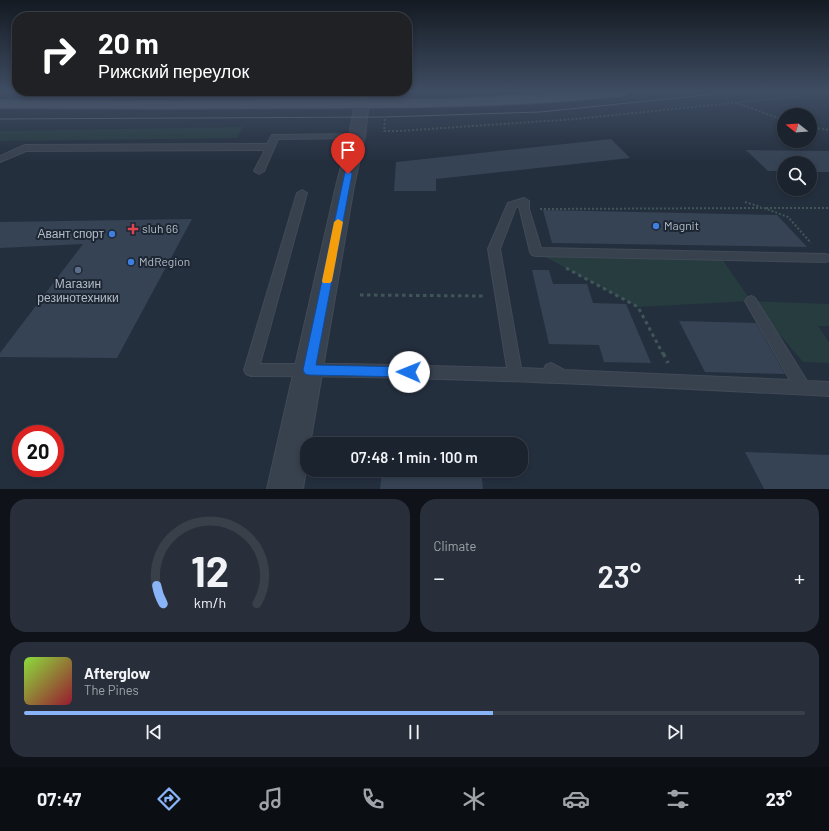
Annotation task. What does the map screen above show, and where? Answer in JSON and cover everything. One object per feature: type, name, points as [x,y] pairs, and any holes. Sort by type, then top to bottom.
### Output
[{"type":"street","points":[[285,489],[345,186],[357,136],[359,115]]},
{"type":"lane","points":[[259,171],[275,137],[357,136]]},
{"type":"lane","points":[[0,159],[25,148],[270,147]]},
{"type":"lane","points":[[302,192],[251,370],[515,375],[556,372],[678,382],[829,389]]},
{"type":"lane","points":[[515,375],[494,249],[512,205],[524,201],[524,209],[536,252],[825,258]]},
{"type":"lane","points":[[751,301],[802,387]]},
{"type":"path","points":[[385,117],[384,131],[399,131],[576,119],[615,115]]},
{"type":"path","points":[[817,128],[829,130]]},
{"type":"path","points":[[745,202],[788,217],[825,258]]},
{"type":"path","points":[[524,209],[829,208]]},
{"type":"path","points":[[536,252],[638,307],[678,382]]},
{"type":"path","points":[[360,294],[502,296]]},
{"type":"green space","points":[[243,127],[237,138],[0,141],[0,131]]},
{"type":"green space","points":[[536,252],[720,256],[751,301],[638,307]]},
{"type":"green space","points":[[751,301],[829,304],[829,326],[818,326],[829,342],[829,363],[803,362]]},
{"type":"building","points":[[611,139],[630,158],[436,179],[436,191],[394,191],[396,162]]},
{"type":"building","points":[[746,150],[829,151],[829,172],[817,172],[817,156],[777,156],[777,171],[768,171]]},
{"type":"building","points":[[543,210],[777,215],[807,247],[552,243]]},
{"type":"building","points":[[192,219],[117,358],[0,357],[0,353],[83,244],[0,248],[0,222]]},
{"type":"building","points":[[532,270],[549,270],[553,284],[587,284],[593,303],[626,304],[651,363],[604,362],[599,345],[549,344]]},
{"type":"building","points":[[679,321],[756,323],[785,374],[705,372]]},
{"type":"building","points":[[745,452],[829,455],[829,489],[764,489]]},
{"type":"building","points":[[381,477],[482,477],[483,489],[380,489]]},
{"type":"tram line","points":[[0,119],[385,117],[453,115]]},
{"type":"slow traffic","points":[[327,281],[338,222]]},
{"type":"place","name":"Magnit","points":[[656,226]]},
{"type":"place","name":"sluh 66","points":[[133,229]]},
{"type":"place","name":"Авант спорт","points":[[112,234]]},
{"type":"place","name":"MdRegion","points":[[131,262]]},
{"type":"place","name":"Магазин резинотехники","points":[[78,270]]},
{"type":"route","points":[[348,174],[309,370],[409,372]]}]
